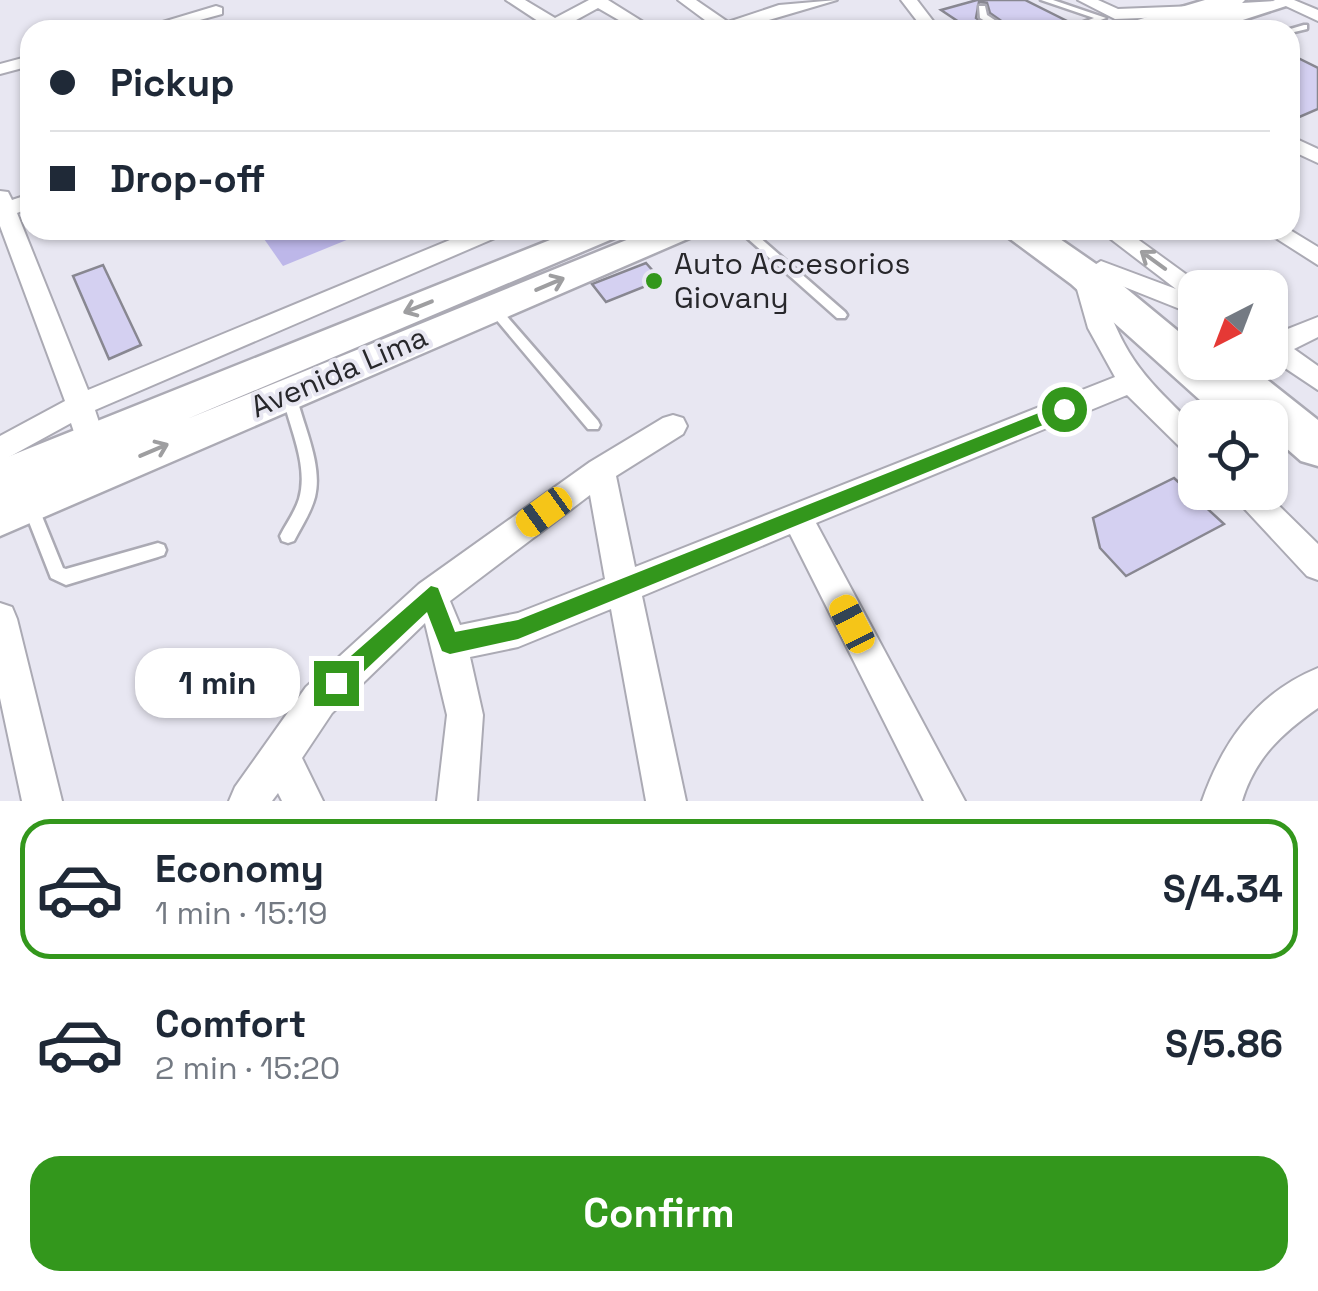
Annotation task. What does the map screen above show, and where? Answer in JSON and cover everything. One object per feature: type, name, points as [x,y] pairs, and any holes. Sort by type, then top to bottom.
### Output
[{"type":"main road","points":[[1200,20],[1232,0]]},
{"type":"main road","points":[[1208,20],[1280,0]]},
{"type":"main road","points":[[1115,16],[1154,20]]},
{"type":"main road","name":"Avenida Lima","points":[[10,500],[96,457],[583,240]]},
{"type":"main road","name":"Avenida Lima","points":[[96,457],[289,394],[656,240]]},
{"type":"main road","points":[[1039,240],[1093,272],[1178,334]]},
{"type":"main road","points":[[1064,240],[1093,272],[1232,400]]},
{"type":"main road","points":[[1237,380],[1318,446]]},
{"type":"main road","points":[[1288,449],[1318,474]]},
{"type":"street","points":[[514,0],[541,20]]},
{"type":"street","points":[[565,20],[598,0],[631,20]]},
{"type":"street","points":[[686,0],[711,20]]},
{"type":"street","points":[[762,0],[779,10]]},
{"type":"street","points":[[749,20],[829,0]]},
{"type":"street","points":[[909,0],[924,20]]},
{"type":"street","points":[[1280,0],[1311,22]]},
{"type":"street","points":[[1080,4],[1115,16]]},
{"type":"street","points":[[180,20],[215,10]]},
{"type":"street","points":[[9,204],[20,235]]},
{"type":"street","points":[[22,240],[96,457]]},
{"type":"street","points":[[0,450],[80,405],[470,240]]},
{"type":"street","points":[[1124,240],[1178,279]]},
{"type":"street","points":[[1290,240],[1318,258]]},
{"type":"street","points":[[1178,300],[1093,272],[1101,328],[1131,382],[1178,428]]},
{"type":"street","points":[[1288,339],[1318,326]]},
{"type":"street","points":[[1288,358],[1318,380]]},
{"type":"street","points":[[450,644],[518,630],[1131,382]]},
{"type":"street","points":[[248,801],[319,700],[431,595],[600,470],[672,426]]},
{"type":"street","points":[[600,470],[666,801]]},
{"type":"street","points":[[1262,510],[1318,565]]},
{"type":"street","points":[[797,518],[945,801]]},
{"type":"street","points":[[431,595],[450,644],[465,714],[457,801]]},
{"type":"street","points":[[0,619],[42,801]]},
{"type":"street","points":[[1222,801],[1231,770],[1261,724],[1318,686]]},
{"type":"street","points":[[280,756],[303,801]]},
{"type":"lane","points":[[1045,0],[1080,4]]},
{"type":"lane","points":[[1054,15],[1080,4]]},
{"type":"lane","points":[[982,8],[983,16],[992,20]]},
{"type":"lane","points":[[755,240],[841,315]]},
{"type":"lane","points":[[494,308],[593,424]]},
{"type":"lane","points":[[288,536],[306,507],[312,483],[289,394]]},
{"type":"lane","points":[[10,500],[57,574],[66,577],[158,550]]},
{"type":"shaded area","points":[[265,240],[347,240],[283,266]]},
{"type":"building","points":[[977,0],[1025,0],[1065,20],[1000,20],[990,13],[987,3],[979,2],[979,20],[956,20],[941,10]]},
{"type":"building","points":[[1300,59],[1318,68],[1318,109],[1300,117]]},
{"type":"building","points":[[646,263],[661,280],[606,302],[592,284]]},
{"type":"building","points":[[103,265],[141,345],[109,359],[73,276]]},
{"type":"building","points":[[1174,478],[1178,482],[1178,510],[1209,510],[1224,524],[1126,576],[1100,548],[1093,518]]},
{"type":"place","name":"Auto Accesorios Giovany","points":[[654,281]]},
{"type":"route","points":[[336,683],[431,595],[450,644],[518,630],[1064,409]]}]
